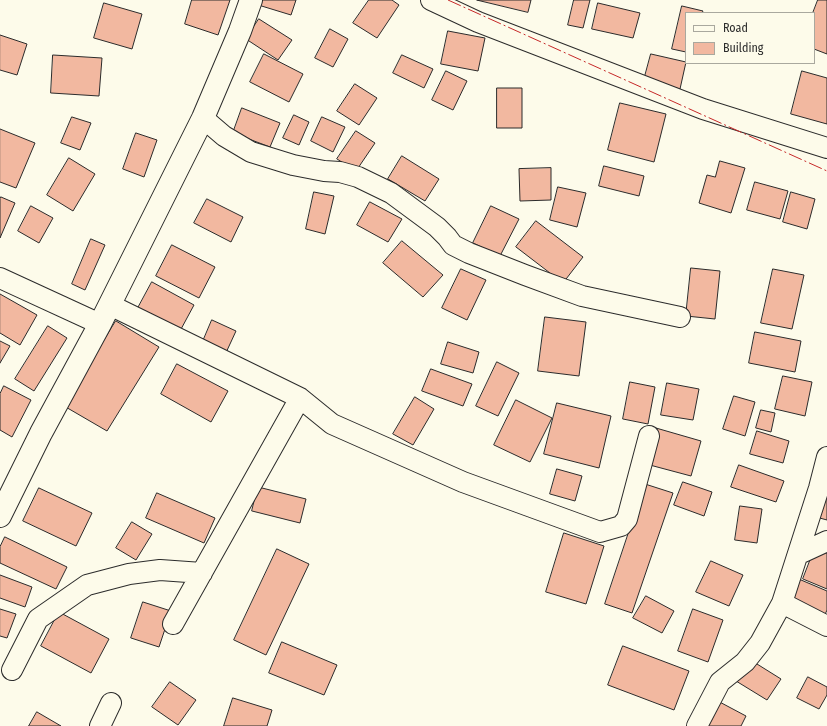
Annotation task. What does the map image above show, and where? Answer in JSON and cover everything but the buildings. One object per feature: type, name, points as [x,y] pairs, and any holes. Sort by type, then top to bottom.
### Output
[{"type":"street","points":[[0,516],[41,433],[110,305],[203,118],[252,0]]},
{"type":"street","points":[[431,0],[478,22],[703,110],[827,148]]},
{"type":"street","points":[[203,118],[224,136],[251,152],[293,165],[340,172],[358,177],[391,192],[437,227],[447,236],[453,245],[476,255],[582,296],[680,317]]},
{"type":"street","points":[[0,278],[100,324]]},
{"type":"street","points":[[110,305],[300,398],[332,424],[463,482],[600,532],[621,526],[627,519],[649,436]]},
{"type":"street","points":[[173,624],[300,398]]},
{"type":"street","points":[[697,726],[720,682],[744,662],[760,643],[782,604],[799,554],[827,457]]},
{"type":"street","points":[[799,554],[827,541]]},
{"type":"street","points":[[12,670],[38,619],[87,585],[129,574],[160,570],[202,573]]},
{"type":"street","points":[[782,604],[827,626]]},
{"type":"street","points":[[100,726],[111,703]]},
{"type":"power","points":[[448,0],[827,171]]}]
